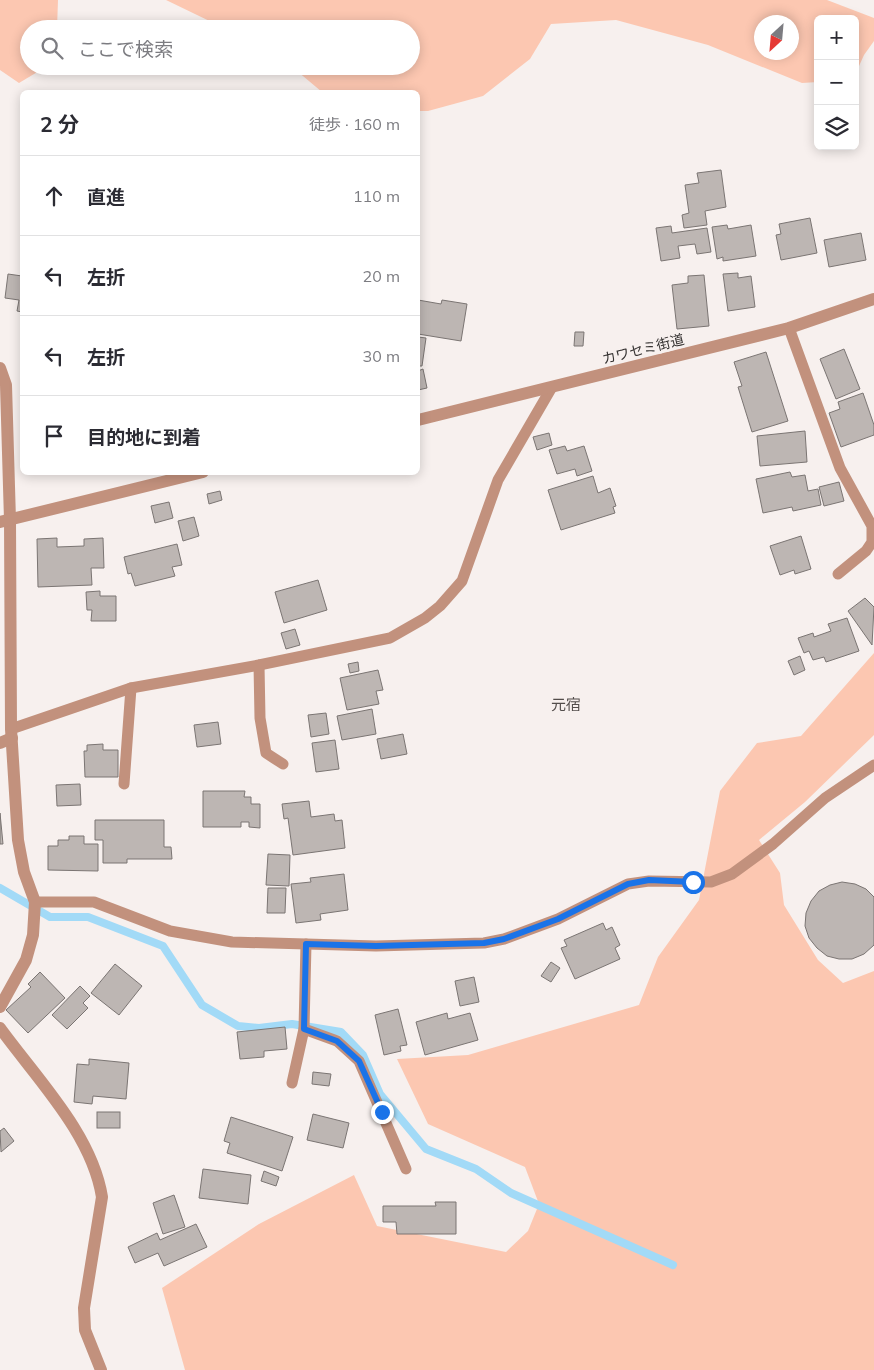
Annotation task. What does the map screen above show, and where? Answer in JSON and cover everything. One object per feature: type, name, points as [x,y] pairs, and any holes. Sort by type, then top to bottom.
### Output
[{"type":"street","name":"カワセミ街道","points":[[420,420],[789,328],[874,299]]},
{"type":"street","points":[[0,368],[6,385],[7,737],[18,840],[24,872],[35,902],[33,935],[26,960],[0,1007]]},
{"type":"street","points":[[5,521],[191,475]]},
{"type":"street","points":[[0,1028],[79,1133],[91,1156],[99,1180],[102,1196],[84,1308],[85,1330],[101,1370]]},
{"type":"lane","points":[[789,328],[840,468],[872,526],[872,542],[866,551],[838,574]]},
{"type":"lane","points":[[7,737],[130,688],[259,665],[390,638],[425,618],[440,606],[462,581],[498,480],[552,387]]},
{"type":"lane","points":[[259,665],[260,718],[266,753],[283,764]]},
{"type":"lane","points":[[124,784],[130,688]]},
{"type":"lane","points":[[35,902],[94,902],[170,931],[232,942],[376,946],[484,943],[504,939],[558,919],[628,884],[649,880],[711,882],[732,874],[774,844],[826,798],[874,765]]},
{"type":"lane","points":[[292,1083],[304,1029],[306,944]]},
{"type":"lane","points":[[304,1029],[337,1041],[359,1061],[406,1169]]},
{"type":"shaded area","points":[[0,0],[58,0],[57,20],[20,20],[20,75],[32,75],[19,83],[0,70]]},
{"type":"shaded area","points":[[166,0],[827,0],[874,18],[874,41],[859,66],[859,15],[814,15],[814,82],[802,83],[708,45],[616,20],[551,24],[530,59],[483,96],[428,111],[420,111],[420,90],[320,90],[302,75],[420,75],[420,20],[207,20]]},
{"type":"shaded area","points":[[874,653],[874,735],[805,802],[759,840],[780,873],[784,905],[818,960],[843,983],[874,971],[874,1370],[185,1370],[162,1288],[259,1224],[354,1175],[377,1226],[506,1252],[528,1231],[539,1204],[525,1167],[428,1124],[397,1059],[468,1055],[639,1005],[658,957],[699,900],[720,791],[757,743],[801,736]]},
{"type":"building","points":[[721,170],[726,207],[705,211],[707,225],[684,228],[682,215],[689,213],[685,185],[699,183],[697,173]]},
{"type":"building","points":[[810,218],[817,253],[781,260],[776,235],[781,234],[779,224]]},
{"type":"building","points":[[727,225],[728,229],[751,225],[756,256],[723,261],[723,257],[717,259],[712,227]]},
{"type":"building","points":[[671,226],[672,233],[707,228],[711,252],[697,254],[695,244],[678,246],[680,258],[661,261],[656,228]]},
{"type":"building","points":[[861,233],[866,260],[829,267],[824,240]]},
{"type":"building","points":[[738,273],[738,278],[751,276],[755,307],[728,311],[723,274]]},
{"type":"building","points":[[8,274],[20,276],[20,312],[17,311],[19,300],[5,298]]},
{"type":"building","points":[[704,275],[709,326],[677,329],[672,285],[688,283],[688,276]]},
{"type":"building","points":[[420,300],[441,304],[442,300],[467,304],[461,341],[420,334]]},
{"type":"building","points":[[575,332],[584,332],[583,346],[574,346]]},
{"type":"building","points":[[420,337],[426,338],[422,366],[420,366]]},
{"type":"building","points":[[844,349],[860,389],[836,399],[820,359]]},
{"type":"building","points":[[766,352],[788,421],[752,432],[738,387],[742,386],[734,362]]},
{"type":"building","points":[[423,369],[427,388],[420,390],[420,370]]},
{"type":"building","points":[[863,393],[874,425],[874,435],[841,447],[829,413],[840,409],[838,402]]},
{"type":"building","points":[[805,431],[807,462],[760,466],[757,436]]},
{"type":"building","points":[[549,433],[552,445],[537,450],[533,437]]},
{"type":"building","points":[[565,446],[567,451],[584,446],[592,471],[577,476],[575,469],[557,474],[549,450]]},
{"type":"building","points":[[790,472],[792,477],[805,475],[808,491],[818,489],[821,505],[793,511],[792,507],[763,513],[756,479]]},
{"type":"building","points":[[593,476],[598,493],[610,488],[616,506],[613,507],[615,513],[561,530],[548,490]]},
{"type":"building","points":[[839,482],[844,501],[824,506],[819,487]]},
{"type":"building","points":[[220,491],[222,500],[209,504],[207,494]]},
{"type":"building","points":[[169,502],[173,518],[155,523],[151,506]]},
{"type":"building","points":[[194,517],[199,536],[183,541],[178,521]]},
{"type":"building","points":[[801,536],[811,569],[795,574],[794,570],[780,575],[770,546]]},
{"type":"building","points":[[57,538],[57,547],[84,546],[84,539],[103,538],[104,568],[91,568],[92,585],[38,587],[37,539]]},
{"type":"building","points":[[177,544],[182,565],[172,567],[175,576],[135,586],[131,573],[128,574],[124,557]]},
{"type":"building","points":[[318,580],[327,610],[284,623],[275,592]]},
{"type":"building","points":[[100,591],[100,596],[116,596],[116,621],[91,621],[92,610],[87,610],[86,592]]},
{"type":"building","points":[[865,598],[874,607],[872,645],[848,611]]},
{"type":"building","points":[[847,618],[859,651],[826,662],[824,657],[813,660],[809,651],[804,653],[798,638],[813,633],[814,637],[831,631],[828,624]]},
{"type":"building","points":[[295,629],[300,645],[286,649],[281,633]]},
{"type":"building","points":[[800,656],[805,670],[794,675],[788,661]]},
{"type":"building","points":[[358,662],[359,671],[350,673],[348,664]]},
{"type":"building","points":[[378,670],[383,690],[376,691],[379,704],[347,710],[340,678]]},
{"type":"building","points":[[372,709],[376,734],[342,740],[337,716]]},
{"type":"building","points":[[326,713],[329,734],[311,737],[308,715]]},
{"type":"building","points":[[218,722],[221,744],[197,747],[194,725]]},
{"type":"building","points":[[403,734],[407,754],[381,759],[377,739]]},
{"type":"building","points":[[335,740],[339,769],[316,772],[312,743]]},
{"type":"building","points":[[103,744],[103,750],[118,750],[118,777],[85,777],[84,751],[87,751],[87,745]]},
{"type":"building","points":[[80,784],[81,805],[57,806],[56,785]]},
{"type":"building","points":[[203,791],[245,791],[244,797],[251,797],[251,804],[260,804],[260,828],[249,827],[249,822],[241,822],[241,827],[203,827]]},
{"type":"building","points":[[309,801],[311,817],[334,814],[335,821],[342,820],[345,848],[293,855],[288,818],[284,819],[282,804]]},
{"type":"building","points":[[0,813],[3,844],[0,844]]},
{"type":"building","points":[[95,820],[164,820],[164,847],[171,847],[172,859],[127,859],[127,863],[103,863],[103,840],[95,840]]},
{"type":"building","points":[[69,836],[84,836],[84,844],[98,844],[98,871],[48,870],[48,846],[58,846],[58,840],[69,840]]},
{"type":"building","points":[[268,854],[290,855],[289,886],[266,885]]},
{"type":"building","points":[[344,874],[348,910],[320,914],[321,920],[296,923],[291,884],[311,882],[310,878]]},
{"type":"building","points":[[842,882],[855,884],[866,889],[874,897],[874,945],[864,954],[852,959],[839,959],[827,956],[809,938],[805,926],[806,913],[811,901],[819,891],[830,885]]},
{"type":"building","points":[[268,888],[286,888],[285,913],[267,913]]},
{"type":"building","points":[[603,923],[606,930],[612,927],[620,945],[615,948],[620,959],[575,979],[561,948],[567,946],[564,940]]},
{"type":"building","points":[[551,962],[560,968],[551,982],[541,976]]},
{"type":"building","points":[[115,964],[142,986],[119,1015],[91,993]]},
{"type":"building","points":[[40,972],[65,998],[28,1033],[6,1010],[31,987],[28,984]]},
{"type":"building","points":[[474,977],[479,1002],[460,1006],[455,981]]},
{"type":"building","points":[[80,986],[90,996],[83,1003],[88,1008],[67,1029],[52,1015]]},
{"type":"building","points":[[398,1009],[407,1045],[400,1046],[401,1051],[384,1055],[375,1015]]},
{"type":"building","points":[[447,1013],[448,1019],[470,1013],[478,1040],[425,1055],[416,1022]]},
{"type":"building","points":[[285,1027],[287,1049],[264,1051],[264,1057],[240,1059],[237,1032]]},
{"type":"building","points":[[89,1059],[129,1063],[126,1099],[93,1096],[92,1104],[74,1102],[77,1064],[89,1065]]},
{"type":"building","points":[[313,1072],[331,1074],[329,1086],[312,1084]]},
{"type":"building","points":[[97,1112],[120,1112],[120,1128],[97,1128]]},
{"type":"building","points":[[313,1114],[349,1123],[343,1148],[307,1140]]},
{"type":"building","points":[[231,1117],[293,1137],[282,1171],[227,1153],[230,1143],[224,1141]]},
{"type":"building","points":[[4,1128],[14,1141],[1,1152],[0,1131]]},
{"type":"building","points":[[203,1169],[251,1175],[248,1204],[199,1198]]},
{"type":"building","points":[[264,1171],[279,1177],[276,1186],[261,1181]]},
{"type":"building","points":[[174,1195],[185,1227],[163,1234],[153,1203]]},
{"type":"building","points":[[435,1202],[456,1202],[456,1234],[397,1234],[396,1222],[383,1222],[383,1206],[436,1206]]},
{"type":"building","points":[[196,1224],[207,1247],[164,1266],[158,1253],[135,1263],[128,1247],[157,1233],[160,1240]]},
{"type":"waterway","points":[[0,888],[50,917],[88,917],[163,946],[202,1005],[238,1026],[259,1028],[292,1024],[341,1032],[363,1055],[380,1094],[426,1149],[476,1169],[511,1193],[673,1265]]},
{"type":"district","name":"元宿","points":[[566,705]]},
{"type":"route","points":[[382,1112],[359,1061],[337,1041],[304,1029],[306,944],[376,946],[484,943],[504,939],[558,919],[628,884],[649,880],[693,882]]}]
